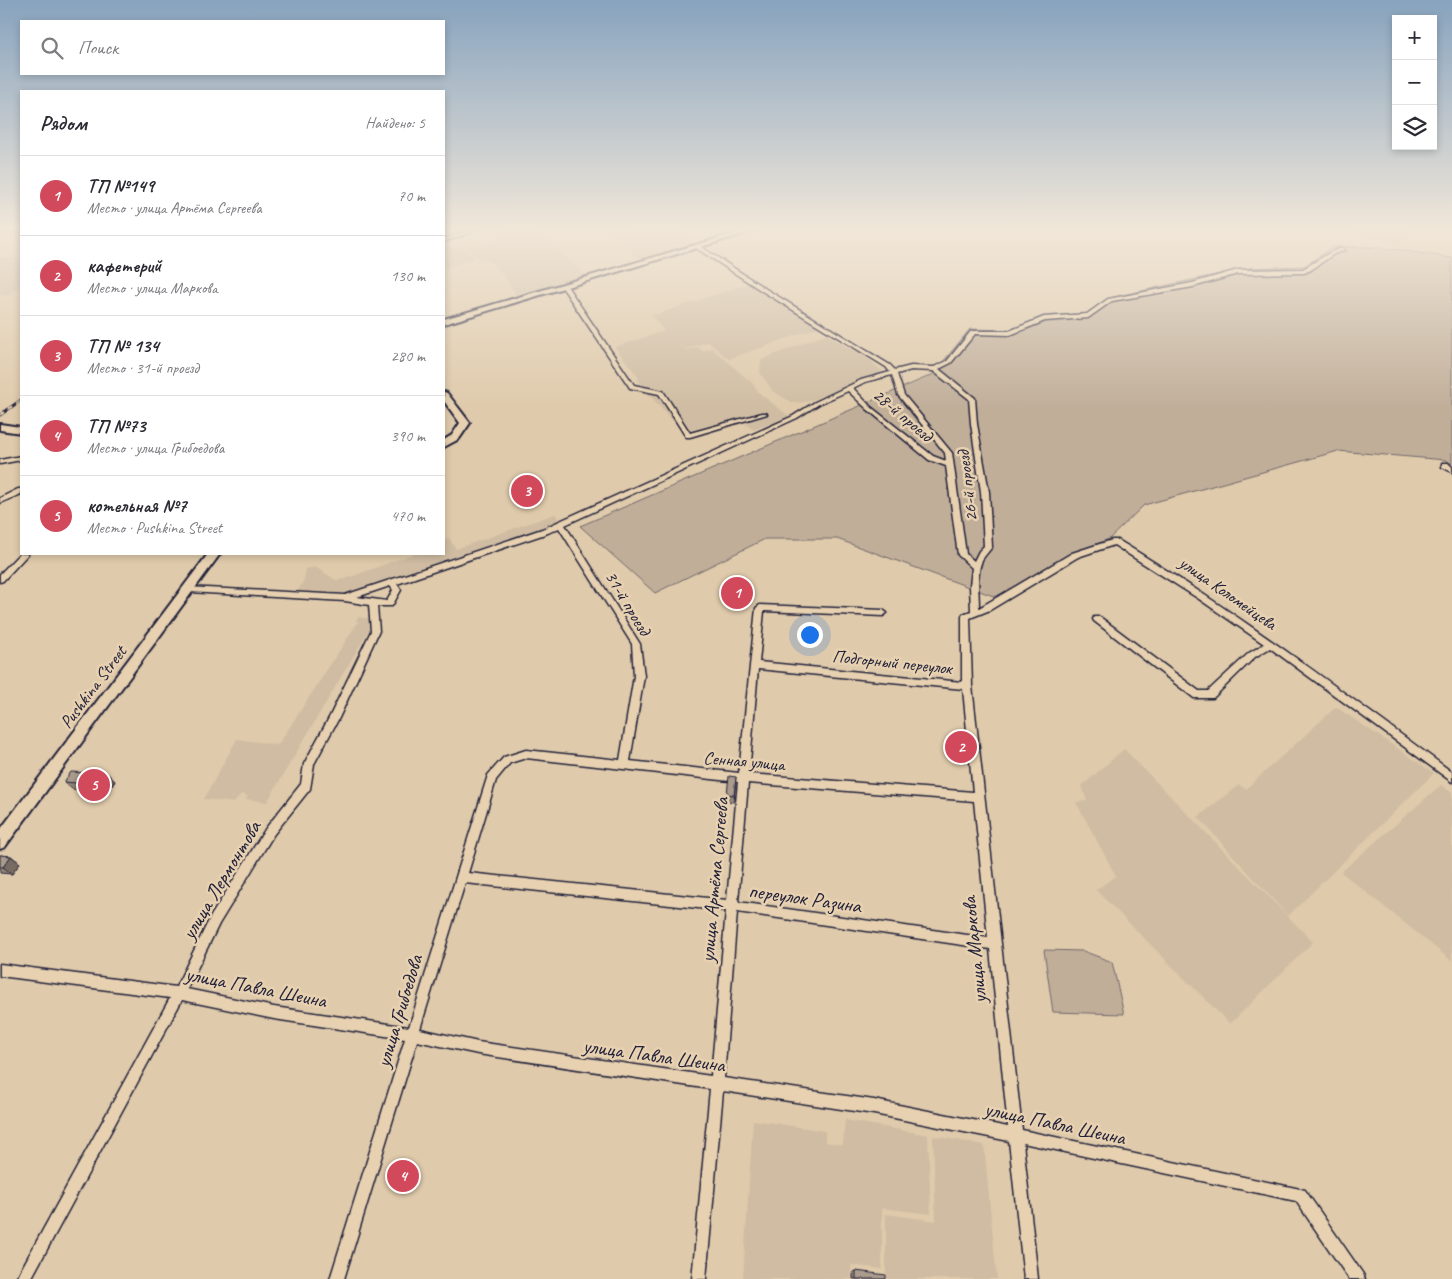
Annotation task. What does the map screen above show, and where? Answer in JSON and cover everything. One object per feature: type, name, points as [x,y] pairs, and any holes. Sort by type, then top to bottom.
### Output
[{"type":"street","points":[[445,322],[556,290]]},
{"type":"street","points":[[567,290],[632,387],[660,392],[688,436],[764,414]]},
{"type":"street","points":[[764,290],[888,366],[894,373],[901,395],[948,453],[962,556],[975,567],[970,614]]},
{"type":"street","points":[[346,598],[393,584],[560,524],[795,417],[817,403],[863,381],[911,368],[936,369],[949,362],[973,332],[1010,333],[1044,320],[1088,316],[1110,300],[1164,290]]},
{"type":"street","name":"26-й проезд","points":[[936,369],[972,398],[974,424],[985,492],[988,548],[980,553],[975,567]]},
{"type":"street","name":"28-й проезд","points":[[849,388],[869,408],[931,458],[950,465]]},
{"type":"street","points":[[445,396],[461,416],[464,423],[456,437],[445,443]]},
{"type":"street","points":[[0,427],[20,430]]},
{"type":"street","points":[[0,462],[20,458]]},
{"type":"street","points":[[1445,465],[1452,470]]},
{"type":"street","points":[[0,501],[20,492]]},
{"type":"street","name":"31-й проезд","points":[[560,524],[636,644],[639,676],[624,765]]},
{"type":"street","name":"улица Коломейцева","points":[[970,614],[1075,555],[1115,542],[1145,559],[1269,645],[1452,778]]},
{"type":"street","points":[[0,579],[23,555]]},
{"type":"street","name":"Pushkina Street","points":[[0,842],[190,589],[213,555]]},
{"type":"street","points":[[190,589],[346,598],[389,604],[397,590],[393,584]]},
{"type":"street","name":"улица Лермонтова","points":[[23,1279],[179,992],[215,920],[270,831],[306,786],[309,764],[334,718],[375,630],[373,603]]},
{"type":"street","name":"улица Артёма Сергеева","points":[[698,1279],[718,1085],[742,778],[760,608],[883,613]]},
{"type":"street","name":"улица Маркова","points":[[970,614],[967,686],[1030,1279]]},
{"type":"street","points":[[1096,619],[1197,695],[1204,697],[1210,695],[1252,655],[1269,645]]},
{"type":"street","name":"Подгорный переулок","points":[[754,665],[967,686]]},
{"type":"street","name":"Сенная улица","points":[[508,760],[526,754],[742,778],[978,797]]},
{"type":"street","name":"улица Грибоедова","points":[[337,1279],[492,778],[508,760]]},
{"type":"street","name":"переулок Разина","points":[[461,877],[731,906],[993,944]]},
{"type":"street","name":"улица Павла Шеина","points":[[0,970],[179,992],[274,1013],[413,1034],[478,1048],[874,1107],[1300,1195],[1358,1279]]},
{"type":"shaded area","points":[[0,290],[15,290],[7,296],[0,294]]},
{"type":"shaded area","points":[[513,290],[536,290],[516,295]]},
{"type":"shaded area","points":[[730,290],[757,290],[819,327],[729,359],[708,342],[686,349],[676,342],[686,350],[698,347],[703,351],[712,348],[753,384],[758,392],[790,417],[753,430],[744,422],[697,437],[682,431],[651,397],[641,390],[641,384],[637,379],[639,378],[615,347],[664,331],[652,316]]},
{"type":"shaded area","points":[[1147,290],[1452,290],[1452,464],[1446,460],[1338,451],[1144,505],[1109,539],[1071,554],[996,597],[837,539],[765,539],[655,593],[580,526],[932,375],[970,329],[1013,330],[1035,320],[1086,315],[1113,297]]},
{"type":"shaded area","points":[[826,334],[870,360],[883,372],[806,402],[793,403],[773,391],[760,373],[761,360]]},
{"type":"shaded area","points":[[555,514],[561,522],[544,530],[399,580],[348,594],[297,592],[304,580],[306,569],[315,567],[336,580],[345,579],[410,555],[445,555],[445,540],[449,538],[456,549]]},
{"type":"shaded area","points":[[358,617],[371,619],[369,630],[267,802],[246,799],[248,796],[241,794],[234,803],[204,799],[237,739],[278,745],[358,622],[356,621]]},
{"type":"shaded area","points":[[1336,707],[1434,773],[1288,916],[1198,817],[1239,785],[1246,789]]},
{"type":"shaded area","points":[[1124,749],[1313,942],[1230,1024],[1096,890],[1116,876],[1076,802],[1087,801],[1082,786]]},
{"type":"shaded area","points":[[1441,785],[1452,793],[1452,961],[1341,872]]},
{"type":"shaded area","points":[[1044,950],[1083,951],[1112,962],[1124,1014],[1053,1012]]},
{"type":"shaded area","points":[[753,1120],[825,1131],[825,1142],[843,1145],[845,1120],[928,1135],[931,1214],[882,1208],[882,1269],[851,1265],[851,1279],[743,1279]]},
{"type":"shaded area","points":[[933,1136],[984,1145],[997,1279],[886,1279],[886,1214],[936,1221]]},
{"type":"building","points":[[959,732],[967,733],[969,748],[961,747]]},
{"type":"building","points":[[71,772],[108,774],[101,785],[64,782]]},
{"type":"building","points":[[729,776],[736,777],[734,795],[727,794]]},
{"type":"building","points":[[0,855],[11,856],[3,867],[0,867]]},
{"type":"building","points":[[394,1165],[405,1167],[401,1180],[390,1179]]},
{"type":"building","points":[[856,1271],[886,1275],[886,1279],[856,1279]]},
{"type":"railway","points":[[0,415],[20,401]]},
{"type":"place","name":"ТП № 134","points":[[527,491]]},
{"type":"place","name":"ТП №149","points":[[737,593]]},
{"type":"place","name":"кафетерий","points":[[961,747]]},
{"type":"place","name":"котельная №7","points":[[94,785]]},
{"type":"place","name":"ТП №73","points":[[403,1176]]}]
